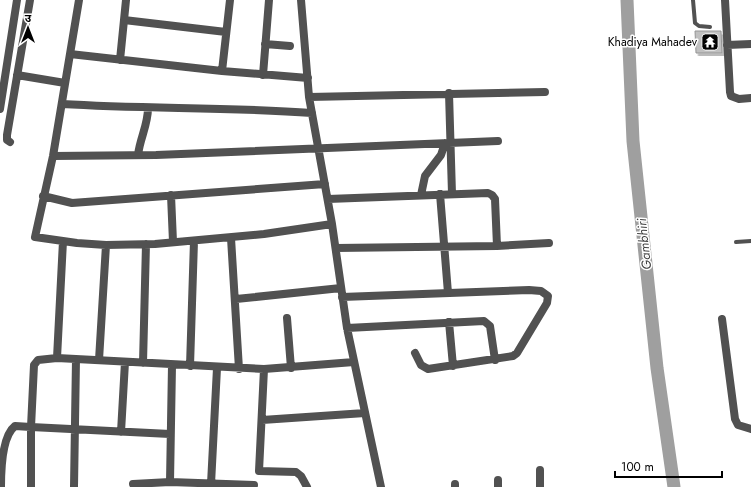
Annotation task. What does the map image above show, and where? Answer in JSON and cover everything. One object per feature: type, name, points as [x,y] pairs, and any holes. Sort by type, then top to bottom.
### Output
[{"type":"street","points":[[0,109],[17,0]]},
{"type":"street","points":[[10,142],[7,140],[7,135],[30,0]]},
{"type":"street","points":[[79,0],[53,156],[35,237],[106,245],[146,244],[231,238],[332,224]]},
{"type":"street","points":[[120,60],[126,0]]},
{"type":"street","points":[[222,71],[230,0]]},
{"type":"street","points":[[262,75],[269,0]]},
{"type":"street","points":[[301,0],[309,97],[336,248],[346,328],[381,487]]},
{"type":"street","points":[[725,0],[731,96],[739,99],[751,98]]},
{"type":"street","points":[[124,20],[226,32]]},
{"type":"street","points":[[265,44],[290,46]]},
{"type":"street","points":[[727,45],[751,44]]},
{"type":"street","points":[[70,54],[222,71],[308,78]]},
{"type":"street","points":[[17,75],[65,83]]},
{"type":"street","points":[[309,97],[545,92]]},
{"type":"street","points":[[449,93],[448,143],[452,194]]},
{"type":"street","points":[[62,104],[148,108],[222,108],[312,113]]},
{"type":"street","points":[[138,155],[139,143],[147,122],[148,108]]},
{"type":"street","points":[[53,156],[138,155],[319,149],[498,141]]},
{"type":"street","points":[[421,195],[425,176],[448,143]]},
{"type":"street","points":[[43,196],[72,203],[325,184]]},
{"type":"street","points":[[328,199],[488,193],[492,195],[495,207],[497,246]]},
{"type":"street","points":[[440,194],[448,293]]},
{"type":"street","points":[[171,195],[173,242]]},
{"type":"street","points":[[231,238],[236,299],[239,369]]},
{"type":"street","points":[[57,358],[63,241]]},
{"type":"street","points":[[190,366],[194,241]]},
{"type":"street","points":[[336,248],[497,246],[549,243]]},
{"type":"street","points":[[143,363],[146,244]]},
{"type":"street","points":[[99,360],[106,245]]},
{"type":"street","points":[[236,299],[341,288]]},
{"type":"street","points":[[342,297],[529,290],[541,291],[548,296],[547,303],[518,352],[510,358],[433,369],[424,368],[415,353]]},
{"type":"street","points":[[287,318],[291,368]]},
{"type":"street","points":[[722,319],[735,419],[738,425],[751,428]]},
{"type":"street","points":[[346,328],[479,321],[488,323],[491,331],[494,360]]},
{"type":"street","points":[[449,322],[453,366]]},
{"type":"street","points":[[31,487],[31,427],[34,365],[38,360],[57,358],[264,370],[354,362]]},
{"type":"street","points":[[74,487],[76,359]]},
{"type":"street","points":[[121,432],[125,362]]},
{"type":"street","points":[[170,482],[172,365]]},
{"type":"street","points":[[211,484],[216,368]]},
{"type":"street","points":[[133,484],[170,482],[253,486],[259,471],[264,370]]},
{"type":"street","points":[[262,420],[365,413]]},
{"type":"street","points":[[1,487],[4,448],[10,432],[15,426],[170,434]]},
{"type":"street","points":[[540,470],[540,487]]},
{"type":"street","points":[[259,471],[296,472],[301,476],[307,487]]},
{"type":"lane","points":[[693,0],[695,23],[699,26],[710,28]]},
{"type":"lane","points":[[736,242],[751,241]]},
{"type":"building","name":"Khadiya Mahadev","points":[[695,31],[721,31],[722,53],[696,53]]},
{"type":"waterway","name":"Gambhiri","points":[[627,0],[633,141],[657,368],[674,487]]},
{"type":"place","name":"Khadiya Mahadev","points":[[710,42]]}]
